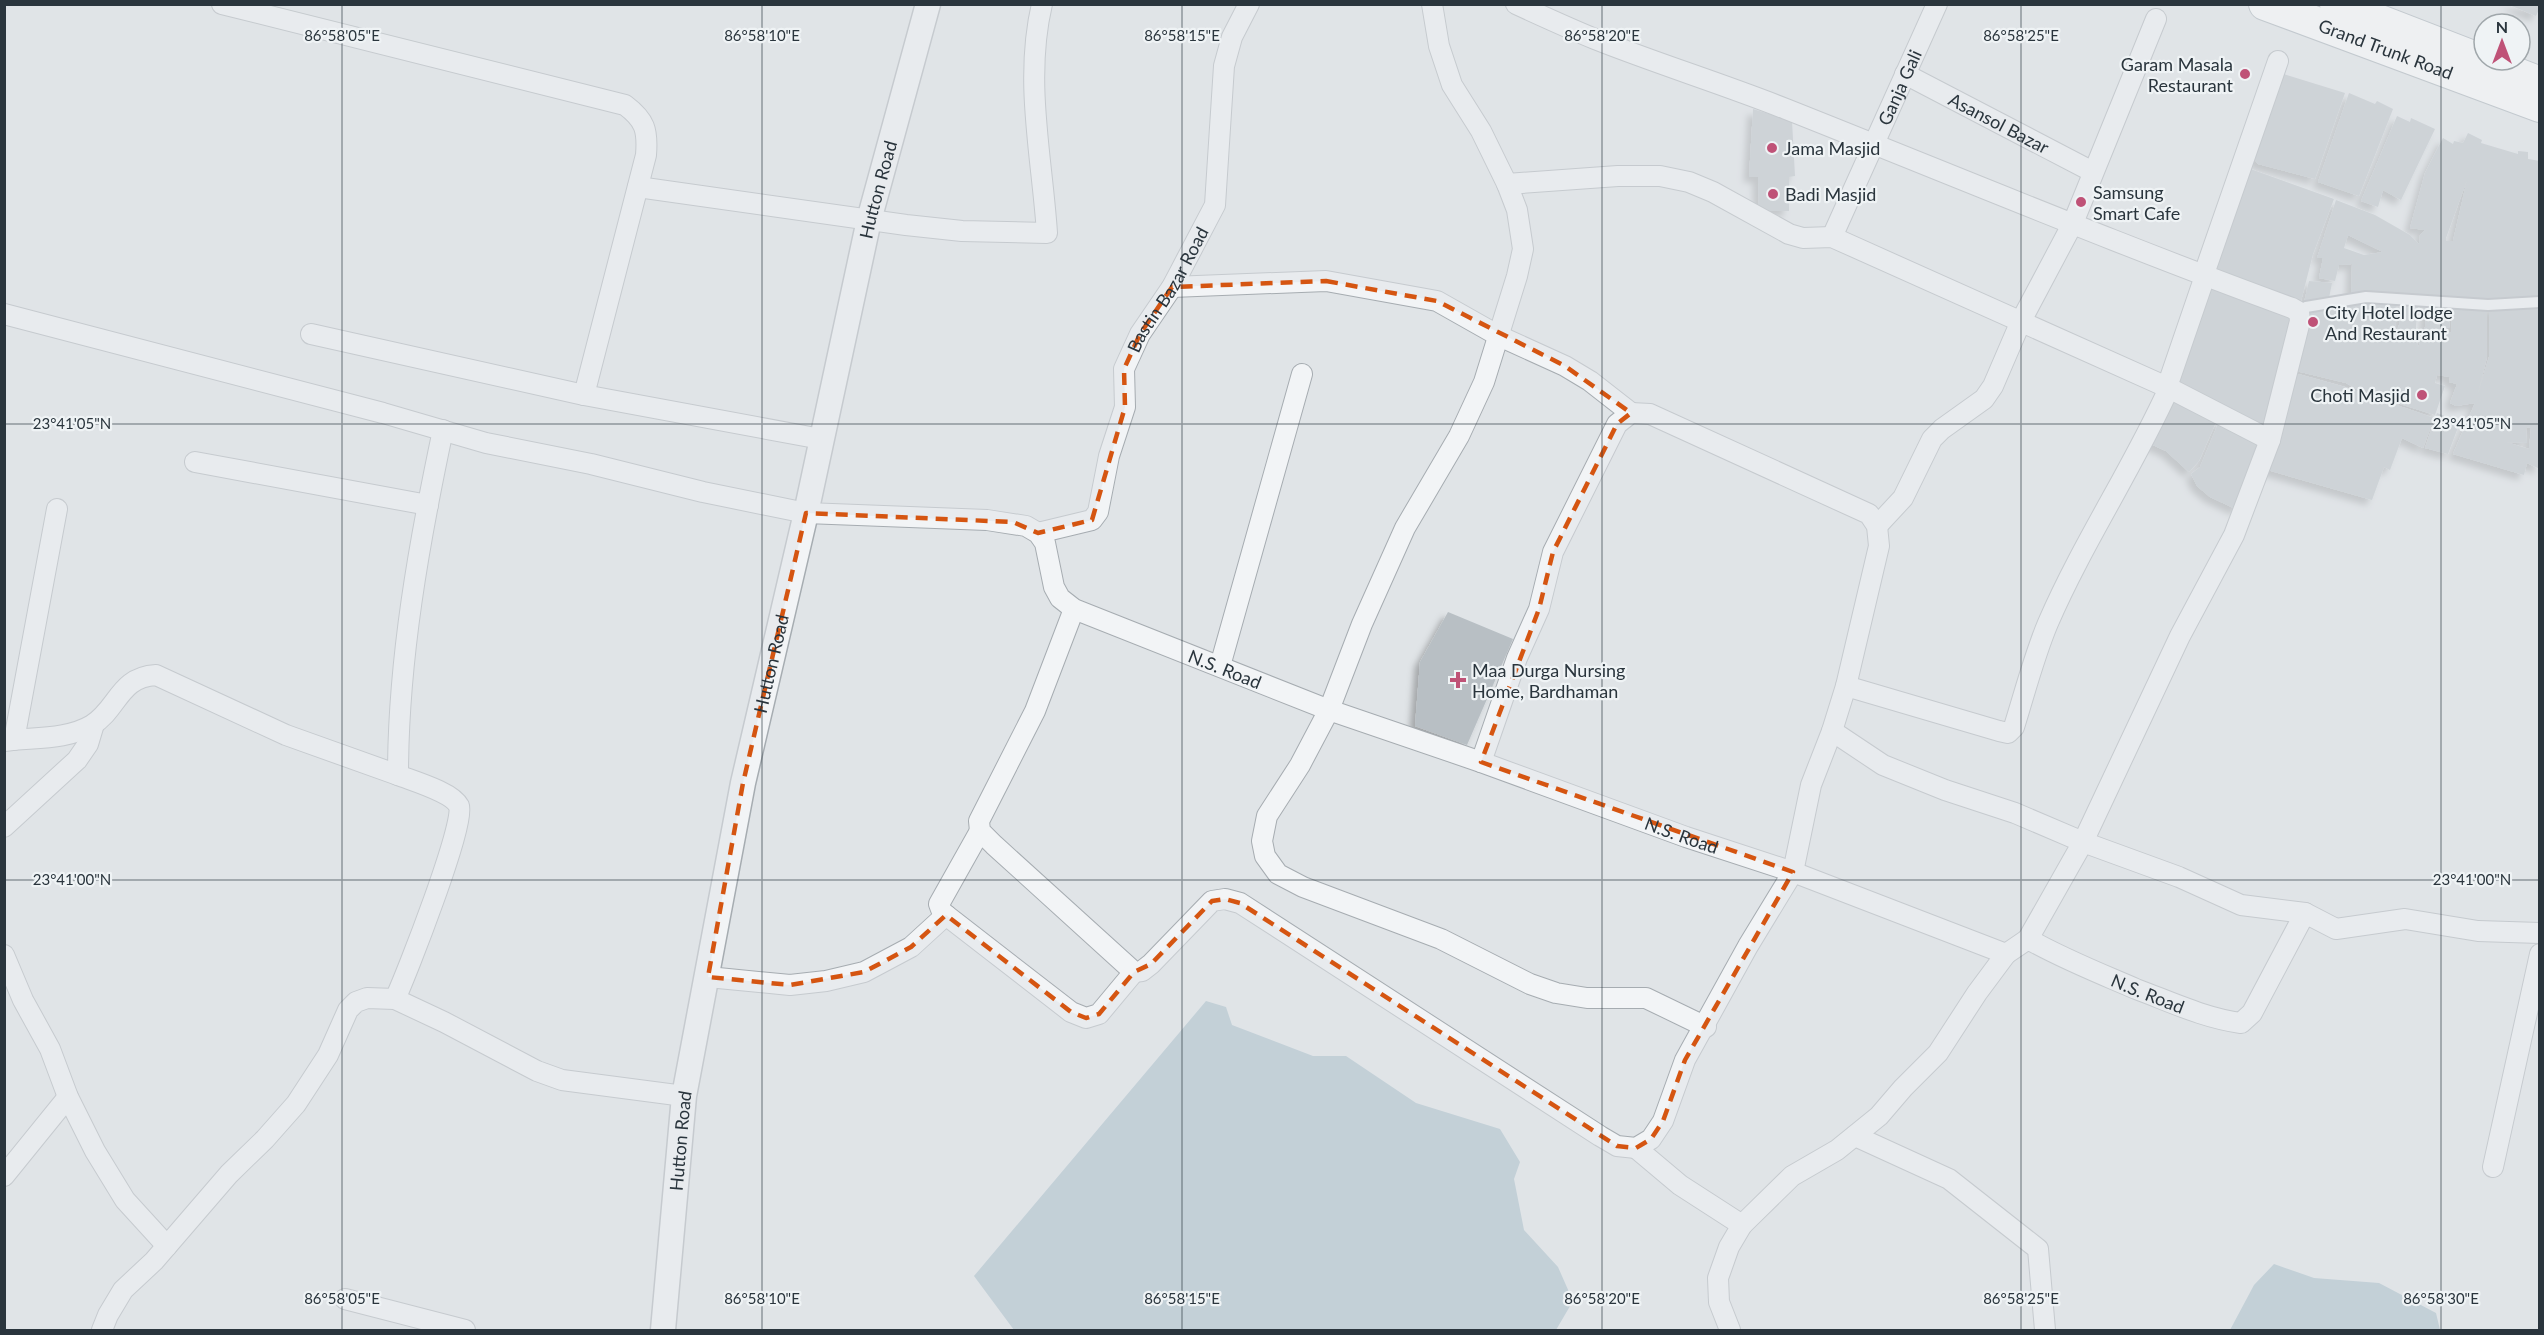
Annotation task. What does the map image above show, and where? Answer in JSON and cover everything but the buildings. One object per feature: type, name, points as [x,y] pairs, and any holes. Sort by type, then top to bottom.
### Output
[{"type":"main road","name":"Grand Trunk Road","points":[[2265,4],[2540,106]]},
{"type":"main road","points":[[2336,4],[2540,83]]},
{"type":"street","points":[[222,4],[625,105],[639,116],[647,135],[646,154],[584,395]]},
{"type":"street","name":"Hutton Road","points":[[663,1330],[684,1096],[743,783],[806,513],[869,220],[928,4]]},
{"type":"street","points":[[638,187],[962,231],[1047,233],[1033,85],[1035,44],[1042,4]]},
{"type":"street","name":"Bastin Bazar Road","points":[[1038,533],[1092,520],[1098,512],[1109,456],[1125,407],[1124,369],[1140,334],[1172,287],[1215,205],[1224,66],[1232,37],[1249,4]]},
{"type":"street","points":[[1432,4],[1439,46],[1452,85],[1480,131],[1507,184],[1517,210],[1523,249],[1517,276],[1484,382],[1459,436],[1426,488],[1401,537],[1362,624],[1329,710],[1300,765],[1267,816],[1262,841],[1265,856],[1278,874],[1303,887],[1441,939],[1530,984],[1587,998],[1646,998],[1706,1027]]},
{"type":"street","points":[[1516,4],[1594,38],[1742,92],[2007,200],[2073,223],[2299,312],[2300,321],[2270,440],[2234,535],[2180,636],[2083,842],[2028,939],[2006,954],[1977,993],[1938,1053],[1879,1116],[1838,1150],[1792,1176],[1742,1225],[1729,1247],[1718,1278],[1719,1302],[1729,1330]]},
{"type":"street","name":"Ganja Gali","points":[[1832,237],[1937,4]]},
{"type":"street","points":[[1877,526],[1903,498],[1932,439],[1942,429],[1984,399],[1993,386],[2021,321],[2073,223],[2156,19]]},
{"type":"street","points":[[1846,686],[1999,731],[2008,733],[2014,727],[2048,624],[2106,505],[2147,437],[2169,388],[2168,384],[2205,271],[2278,61]]},
{"type":"street","name":"Asansol Bazar","points":[[1905,74],[2094,172]]},
{"type":"street","points":[[1507,184],[1618,176],[1660,176],[1689,182],[1713,192],[1789,234],[1803,238],[1832,237],[2169,388],[2270,440]]},
{"type":"street","points":[[1172,287],[1326,280],[1437,301],[1499,336],[1565,366],[1590,381],[1631,413],[1650,414],[1755,460],[1869,514],[1877,526],[1879,546],[1846,686],[1811,785],[1793,872],[1748,946],[1706,1027],[1685,1060],[1663,1121],[1651,1139],[1636,1148]]},
{"type":"street","points":[[4,314],[120,343],[486,443],[591,464],[703,492],[806,513],[1005,522],[1026,526],[1038,533]]},
{"type":"street","points":[[311,334],[584,395],[821,439]]},
{"type":"street","points":[[1220,666],[1302,374]]},
{"type":"street","points":[[1481,762],[1517,658],[1539,609],[1553,552],[1617,424],[1631,413]]},
{"type":"street","points":[[398,775],[398,734],[408,640],[428,505],[443,430]]},
{"type":"street","points":[[195,462],[428,505]]},
{"type":"street","points":[[57,509],[9,740],[64,734],[94,724]]},
{"type":"street","name":"N.S. Road","points":[[1038,533],[1045,543],[1054,587],[1060,598],[1074,609],[1329,710],[1481,762],[1686,837],[1793,872],[2006,954]]},
{"type":"street","points":[[1074,609],[1035,711],[979,821],[980,831],[939,904],[942,912],[1071,1012],[1086,1018],[1098,1014],[1134,972],[1142,971],[1151,964],[1212,902],[1225,900],[1240,903],[1600,1136],[1617,1146],[1636,1148],[1680,1185],[1742,1225]]},
{"type":"street","points":[[4,827],[77,760],[88,744],[94,724],[132,681],[142,676],[156,675],[286,735],[450,796],[458,805],[461,814],[451,853],[408,971],[395,999]]},
{"type":"street","points":[[1832,731],[1883,765],[1945,790],[2015,813],[2083,842],[2179,876],[2241,905],[2305,913],[2336,929],[2405,919],[2478,931],[2540,933]]},
{"type":"street","points":[[980,831],[1134,972]]},
{"type":"street","name":"N.S. Road","points":[[2028,939],[2060,958],[2191,1011],[2224,1021],[2241,1023],[2252,1013],[2305,913]]},
{"type":"street","points":[[708,977],[790,985],[826,981],[864,972],[910,947],[946,915]]},
{"type":"street","points":[[2493,1167],[2540,954]]},
{"type":"street","points":[[4,955],[23,1000],[50,1049],[68,1097],[112,1181],[125,1200],[167,1246]]},
{"type":"street","points":[[102,1330],[123,1290],[167,1246],[205,1200],[296,1104],[328,1055],[348,1010],[356,1002],[367,998],[395,999],[537,1071],[562,1080],[684,1096]]},
{"type":"street","points":[[4,1176],[68,1097]]},
{"type":"street","points":[[1855,1136],[1949,1179],[2038,1249],[2045,1330]]},
{"type":"street","points":[[345,1299],[465,1330]]},
{"type":"lane","points":[[2299,312],[2306,308],[2358,298],[2488,305],[2540,302]]},
{"type":"highlighted area","points":[[1326,281],[1437,301],[1565,366],[1631,413],[1617,424],[1553,552],[1539,609],[1481,762],[1793,872],[1685,1060],[1663,1121],[1651,1139],[1636,1148],[1617,1146],[1600,1136],[1240,903],[1225,899],[1212,901],[1151,964],[1134,972],[1099,1014],[1086,1018],[1071,1012],[946,915],[911,947],[864,972],[790,985],[708,977],[743,783],[806,513],[1013,522],[1038,533],[1092,520],[1125,407],[1124,369],[1140,334],[1172,287]]},
{"type":"water","points":[[1206,1001],[1226,1007],[1232,1025],[1313,1056],[1346,1056],[1416,1103],[1500,1129],[1520,1162],[1514,1179],[1524,1230],[1558,1267],[1573,1301],[1556,1330],[1014,1330],[974,1276]]},
{"type":"water","points":[[2274,1264],[2314,1278],[2379,1283],[2436,1313],[2440,1330],[2230,1330],[2254,1285]]},
{"type":"place","name":"Garam Masala Restaurant","points":[[2245,74]]},
{"type":"place","name":"Jama Masjid","points":[[1772,148]]},
{"type":"place","name":"Badi Masjid","points":[[1773,194]]},
{"type":"place","name":"Samsung Smart Cafe","points":[[2081,202]]},
{"type":"place","name":"City Hotel lodge And Restaurant","points":[[2313,322]]},
{"type":"place","name":"Choti Masjid","points":[[2422,395]]},
{"type":"place","name":"Maa Durga Nursing Home, Bardhaman","points":[[1458,680]]}]
